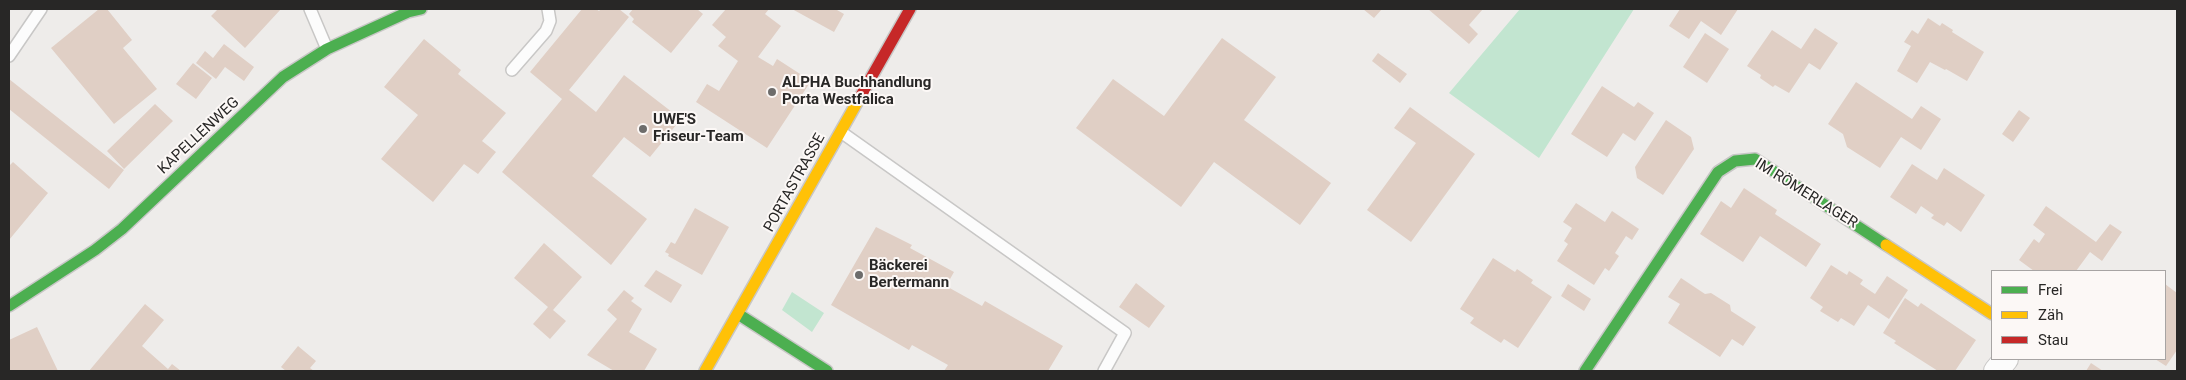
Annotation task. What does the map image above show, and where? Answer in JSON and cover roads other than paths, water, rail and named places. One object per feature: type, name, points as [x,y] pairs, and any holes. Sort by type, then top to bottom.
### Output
[{"type":"street","name":"KAPELLENWEG","points":[[9,306],[95,250],[122,229],[283,77],[327,49],[408,12],[421,9]]},
{"type":"street","name":"PORTASTRASSE","points":[[706,371],[910,9]]},
{"type":"street","name":"IM RÖMERLAGER","points":[[1585,371],[1718,172],[1729,163],[1742,158],[1755,159],[1991,313]]},
{"type":"street","points":[[738,314],[827,371]]},
{"type":"street","points":[[1996,371],[2005,360]]},
{"type":"lane","points":[[9,56],[41,9]]},
{"type":"lane","points":[[310,9],[327,49]]},
{"type":"lane","points":[[512,70],[546,31],[550,21],[548,9]]},
{"type":"lane","points":[[841,132],[1125,333],[1104,371]]},
{"type":"place","name":"ALPHA Buchhandlung Porta Westfalica","points":[[772,92]]},
{"type":"place","name":"UWE'S Friseur-Team","points":[[643,129]]},
{"type":"place","name":"Bäckerei Bertermann","points":[[859,275]]}]
